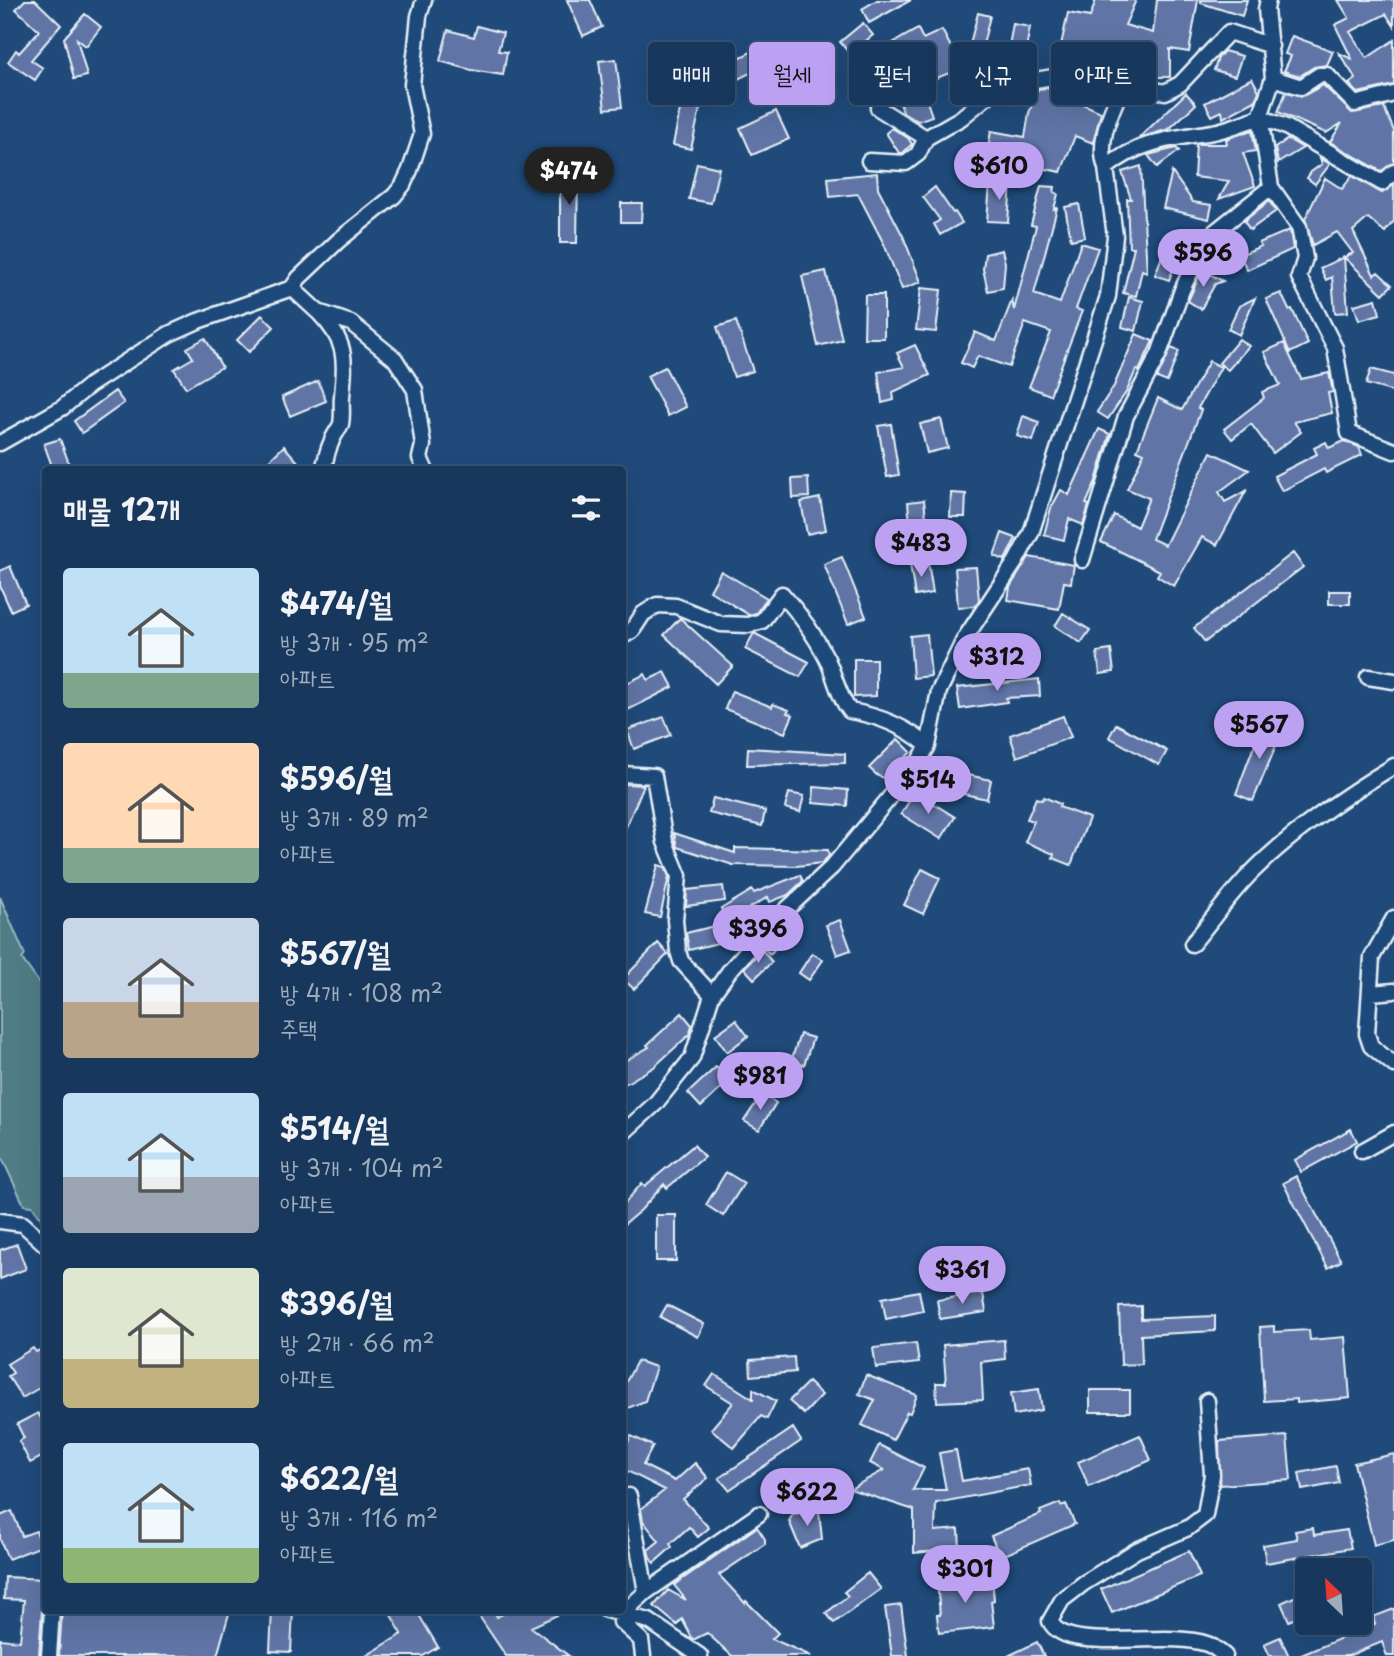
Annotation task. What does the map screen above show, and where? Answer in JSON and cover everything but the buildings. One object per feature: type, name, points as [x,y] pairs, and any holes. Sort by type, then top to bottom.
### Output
[{"type":"street","points":[[0,443],[62,408],[90,385],[169,334],[292,288],[339,240],[394,196],[410,170],[422,134],[412,85],[419,16],[424,0]]},
{"type":"street","points":[[1268,0],[1266,9],[1273,78],[1260,117],[1271,187],[1299,226],[1305,258],[1298,277],[1335,348],[1349,433],[1394,451]]},
{"type":"street","points":[[1156,90],[1164,92],[1180,84],[1228,32],[1271,46]]},
{"type":"street","points":[[1273,78],[1301,87],[1319,75],[1327,75],[1355,104],[1394,94]]},
{"type":"street","points":[[869,161],[906,163],[918,154],[926,138],[961,118],[1000,86],[1051,76]]},
{"type":"street","points":[[626,1130],[655,1104],[692,1058],[712,995],[771,924],[832,867],[916,766],[928,746],[939,691],[965,638],[1016,561],[1031,533],[1108,296],[1115,236],[1106,168],[1101,154],[1116,105]]},
{"type":"street","points":[[878,108],[926,138]]},
{"type":"street","points":[[1106,168],[1117,159],[1150,142],[1216,132],[1260,117],[1286,127],[1382,183],[1394,172]]},
{"type":"street","points":[[1082,560],[1126,416],[1159,354],[1182,289],[1206,239],[1271,187]]},
{"type":"street","points":[[292,288],[328,321],[340,342],[345,366],[340,427],[331,442],[324,466]]},
{"type":"street","points":[[318,312],[351,323],[395,359],[415,390],[423,445],[420,458],[424,466]]},
{"type":"street","points":[[626,636],[643,614],[657,605],[676,606],[721,624],[748,625],[762,621],[782,594],[814,635],[827,659],[843,703],[850,711],[871,714],[897,724],[928,746]]},
{"type":"street","points":[[1368,677],[1394,681]]},
{"type":"street","points":[[1192,944],[1254,870],[1282,845],[1394,766]]},
{"type":"street","points":[[626,774],[654,776],[665,842],[679,876],[675,920],[678,951],[681,961],[712,995]]},
{"type":"street","points":[[1394,918],[1372,957],[1367,1034],[1371,1046],[1394,1065]]},
{"type":"street","points":[[1371,993],[1394,991]]},
{"type":"street","points":[[1362,1151],[1394,1133]]},
{"type":"street","points":[[0,1221],[23,1224],[42,1241]]},
{"type":"street","points":[[1207,1401],[1212,1475],[1205,1515],[1188,1528],[1137,1550],[1084,1583],[1062,1600],[1050,1621],[1052,1631],[1062,1644],[1073,1650],[1121,1651],[1185,1641],[1208,1644],[1225,1656]]},
{"type":"street","points":[[629,1496],[646,1592]]},
{"type":"street","points":[[626,1610],[646,1592],[760,1514]]},
{"type":"street","points":[[49,1656],[52,1614]]},
{"type":"street","points":[[623,1614],[621,1622],[641,1640],[643,1656]]},
{"type":"street","points":[[626,1614],[649,1621],[700,1656]]},
{"type":"green space","points":[[0,897],[25,955],[22,959],[42,987],[42,1220],[32,1206],[24,1205],[0,1154]]}]
